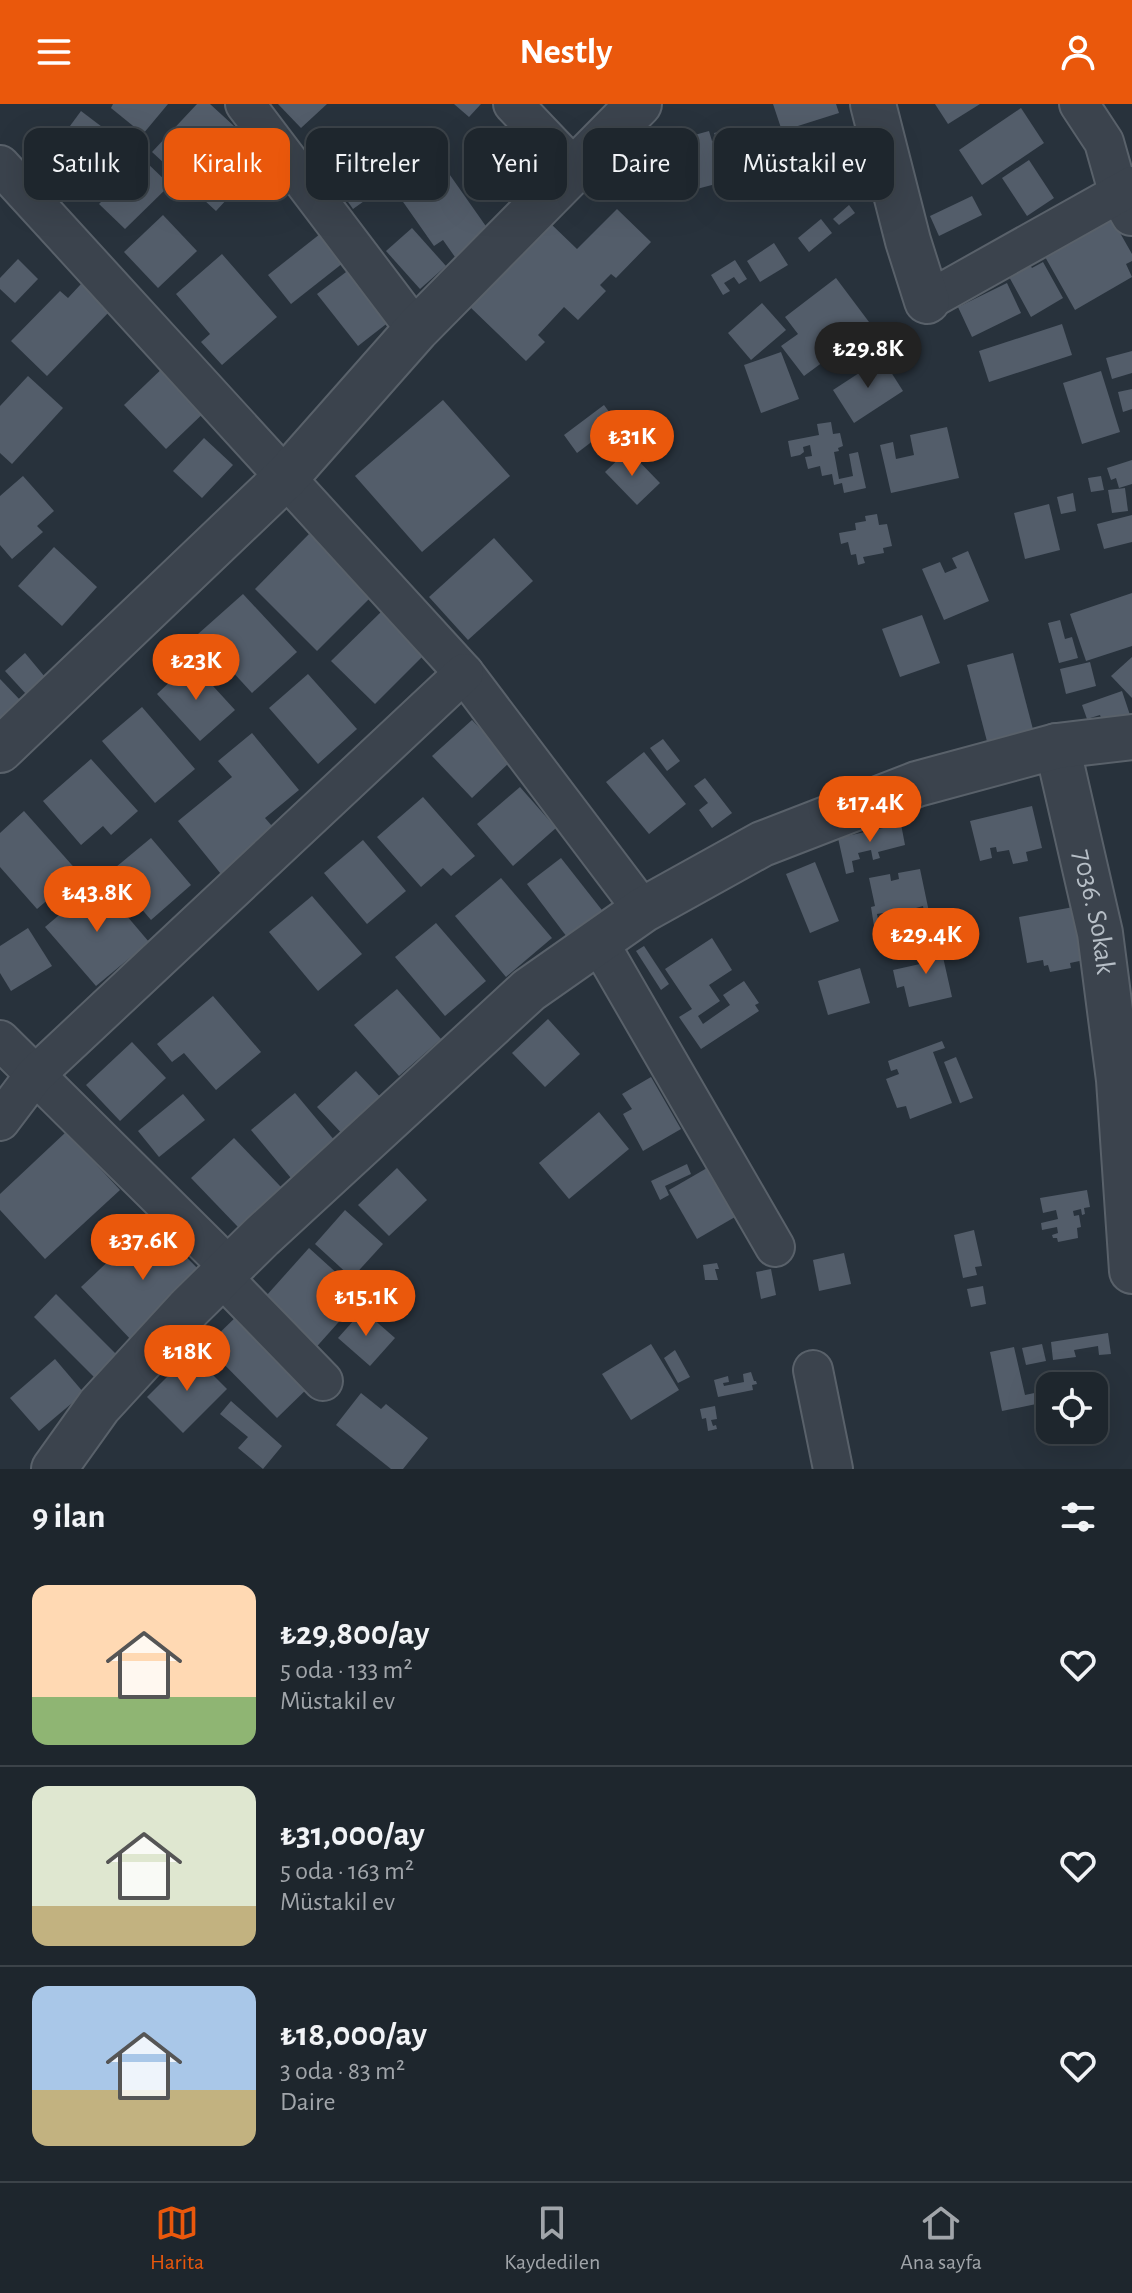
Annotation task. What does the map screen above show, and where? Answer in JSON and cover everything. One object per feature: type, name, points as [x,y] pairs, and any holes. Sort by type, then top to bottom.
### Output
[{"type":"street","points":[[245,104],[416,330]]},
{"type":"street","points":[[513,104],[575,169]]},
{"type":"street","points":[[0,750],[287,476],[416,330],[639,104]]},
{"type":"street","points":[[873,104],[908,241],[927,301],[1128,200],[1104,142],[1079,104]]},
{"type":"street","points":[[0,165],[464,673],[643,910]]},
{"type":"street","points":[[0,1121],[34,1076],[464,673]]},
{"type":"street","points":[[54,1469],[99,1406],[189,1308],[529,990],[643,910],[762,844],[917,784],[1057,746],[1132,737]]},
{"type":"street","name":"7036. Sokak","points":[[1057,746],[1100,933],[1119,1080],[1132,1271]]},
{"type":"street","points":[[598,941],[775,1247]]},
{"type":"street","points":[[0,1040],[226,1273],[323,1381]]},
{"type":"street","points":[[813,1370],[833,1469]]},
{"type":"building","points":[[113,104],[168,104],[148,128],[136,128],[111,108]]},
{"type":"building","points":[[197,104],[210,104],[236,128],[174,128]]},
{"type":"building","points":[[278,104],[327,104],[301,128]]},
{"type":"building","points":[[454,104],[481,104],[469,117]]},
{"type":"building","points":[[773,104],[836,104],[839,113],[792,128],[781,128]]},
{"type":"building","points":[[935,104],[980,104],[948,124]]},
{"type":"building","points":[[1021,108],[1044,143],[982,185],[959,150]]},
{"type":"building","points":[[81,111],[103,128],[69,128]]},
{"type":"building","points":[[709,131],[714,141],[714,184],[698,189],[698,134]]},
{"type":"building","points":[[164,139],[164,163],[152,152]]},
{"type":"building","points":[[1029,160],[1054,198],[1027,216],[1002,178]]},
{"type":"building","points":[[148,164],[164,179],[164,191],[125,229],[99,204],[103,200],[148,200]]},
{"type":"building","points":[[448,172],[464,195],[464,200],[468,200],[490,232],[455,257],[443,240],[434,246],[402,200],[448,200]]},
{"type":"building","points":[[972,196],[982,215],[939,236],[930,216]]},
{"type":"building","points":[[204,200],[226,200],[216,211]]},
{"type":"building","points":[[347,200],[366,200],[353,209]]},
{"type":"building","points":[[849,205],[855,213],[839,225],[833,219]]},
{"type":"building","points":[[617,209],[651,242],[616,278],[611,274],[600,285],[606,291],[578,320],[564,307],[538,335],[545,342],[526,361],[469,306],[550,223],[577,249]]},
{"type":"building","points":[[163,215],[197,251],[158,288],[124,252]]},
{"type":"building","points":[[1111,217],[1132,254],[1132,261],[1126,264],[1132,277],[1075,310],[1044,255]]},
{"type":"building","points":[[821,219],[832,233],[809,252],[798,238]]},
{"type":"building","points":[[412,228],[446,266],[420,289],[386,251]]},
{"type":"building","points":[[320,234],[343,263],[291,304],[268,275]]},
{"type":"building","points":[[774,243],[788,265],[760,282],[747,261]]},
{"type":"building","points":[[222,254],[277,317],[222,365],[201,342],[210,334],[176,294]]},
{"type":"building","points":[[18,259],[38,279],[15,303],[0,289],[0,278]]},
{"type":"building","points":[[735,260],[747,279],[739,284],[734,277],[724,283],[730,291],[723,295],[711,275]]},
{"type":"building","points":[[1027,261],[1032,268],[1043,262],[1063,298],[1031,317],[1007,273]]},
{"type":"building","points":[[354,266],[394,318],[358,346],[317,294]]},
{"type":"building","points":[[836,278],[872,326],[804,376],[781,346],[798,334],[785,317]]},
{"type":"building","points":[[1007,283],[1021,313],[972,337],[958,307]]},
{"type":"building","points":[[81,284],[109,312],[47,376],[11,341],[60,291],[68,298]]},
{"type":"building","points":[[762,303],[786,330],[751,360],[728,333]]},
{"type":"building","points":[[1062,324],[1072,355],[989,382],[979,351]]},
{"type":"building","points":[[1132,351],[1132,373],[1112,379],[1106,358]]},
{"type":"building","points":[[781,352],[799,399],[761,413],[744,365]]},
{"type":"building","points":[[882,358],[903,391],[854,423],[833,390]]},
{"type":"building","points":[[169,362],[211,406],[166,449],[124,405]]},
{"type":"building","points":[[1101,371],[1120,432],[1082,444],[1063,383]]},
{"type":"building","points":[[28,376],[63,408],[12,464],[0,453],[0,406]]},
{"type":"building","points":[[1132,389],[1132,409],[1123,412],[1118,392]]},
{"type":"building","points":[[443,400],[510,476],[422,552],[355,476]]},
{"type":"building","points":[[604,405],[630,440],[611,454],[598,437],[577,453],[564,435]]},
{"type":"building","points":[[831,422],[833,434],[840,433],[843,446],[834,452],[839,479],[853,476],[849,454],[858,452],[866,488],[844,493],[842,483],[834,485],[832,474],[822,476],[820,466],[808,469],[805,457],[812,456],[810,445],[803,447],[804,452],[800,455],[791,457],[788,441],[819,435],[817,424]]},
{"type":"building","points":[[947,427],[959,478],[891,493],[880,445],[893,442],[896,459],[914,455],[910,435]]},
{"type":"building","points":[[204,438],[233,465],[202,498],[173,471]]},
{"type":"building","points":[[628,450],[660,483],[637,505],[605,472]]},
{"type":"building","points":[[1132,460],[1132,484],[1119,488],[1116,478],[1111,480],[1107,468]]},
{"type":"building","points":[[23,476],[54,511],[37,526],[43,532],[12,559],[0,545],[0,496]]},
{"type":"building","points":[[1101,476],[1104,490],[1091,492],[1088,478]]},
{"type":"building","points":[[1125,488],[1128,511],[1112,513],[1108,490]]},
{"type":"building","points":[[1073,493],[1076,511],[1061,514],[1057,497]]},
{"type":"building","points":[[1049,504],[1060,550],[1025,559],[1014,513]]},
{"type":"building","points":[[877,514],[879,525],[887,524],[892,546],[883,548],[884,553],[863,557],[865,563],[858,565],[856,554],[851,555],[848,542],[841,544],[839,533],[856,530],[855,523],[866,521],[865,516]]},
{"type":"building","points":[[1132,515],[1132,542],[1104,549],[1097,524]]},
{"type":"building","points":[[309,534],[372,596],[317,651],[255,589]]},
{"type":"building","points":[[494,538],[533,581],[468,640],[429,597]]},
{"type":"building","points":[[54,547],[97,587],[62,626],[18,586]]},
{"type":"building","points":[[968,551],[989,601],[944,620],[922,569],[940,562],[945,573],[957,568],[952,558]]},
{"type":"building","points":[[1132,593],[1132,646],[1086,661],[1070,614]]},
{"type":"building","points":[[243,594],[297,652],[252,693],[198,634]]},
{"type":"building","points":[[384,609],[427,652],[375,704],[331,661]]},
{"type":"building","points":[[922,615],[940,663],[900,677],[882,629]]},
{"type":"building","points":[[1060,620],[1065,639],[1072,637],[1078,658],[1059,663],[1048,623]]},
{"type":"building","points":[[25,653],[45,677],[26,694],[5,671]]},
{"type":"building","points":[[1013,653],[1035,737],[989,749],[967,665]]},
{"type":"building","points":[[1132,657],[1132,698],[1111,676]]},
{"type":"building","points":[[191,662],[235,710],[200,741],[157,694]]},
{"type":"building","points":[[1090,662],[1096,686],[1066,694],[1060,669]]},
{"type":"building","points":[[308,674],[357,729],[318,764],[269,708]]},
{"type":"building","points":[[0,679],[22,702],[0,723]]},
{"type":"building","points":[[1122,691],[1132,721],[1106,731],[1100,715],[1087,719],[1082,705]]},
{"type":"building","points":[[142,707],[195,769],[155,803],[102,741]]},
{"type":"building","points":[[472,720],[511,761],[472,798],[432,756]]},
{"type":"building","points":[[252,733],[299,790],[265,818],[279,834],[225,879],[178,821],[232,777],[218,761]]},
{"type":"building","points":[[663,739],[680,761],[667,771],[650,748]]},
{"type":"building","points":[[644,752],[686,804],[649,834],[606,782]]},
{"type":"building","points":[[91,759],[138,811],[111,835],[103,826],[81,845],[43,801]]},
{"type":"building","points":[[705,778],[732,813],[712,828],[699,810],[708,803],[694,786]]},
{"type":"building","points":[[520,787],[556,828],[513,866],[477,824]]},
{"type":"building","points":[[423,797],[475,856],[451,876],[443,868],[421,887],[377,837]]},
{"type":"building","points":[[1032,806],[1042,848],[1026,852],[1028,861],[1013,864],[1009,850],[997,852],[996,847],[990,848],[992,858],[980,861],[970,821]]},
{"type":"building","points":[[24,811],[79,873],[37,909],[0,867],[0,833]]},
{"type":"building","points":[[901,824],[905,845],[878,852],[880,858],[873,860],[871,850],[858,853],[860,859],[852,861],[854,872],[846,874],[838,838]]},
{"type":"building","points":[[151,838],[191,885],[151,920],[110,872]]},
{"type":"building","points":[[363,840],[406,891],[367,924],[324,873]]},
{"type":"building","points":[[561,858],[605,914],[570,941],[527,884]]},
{"type":"building","points":[[815,862],[839,921],[810,933],[786,874]]},
{"type":"building","points":[[920,869],[929,912],[935,911],[939,928],[933,929],[931,922],[926,923],[923,906],[916,908],[920,929],[924,928],[925,933],[920,934],[920,930],[913,932],[915,941],[909,943],[908,938],[884,943],[881,927],[903,920],[904,923],[909,922],[913,915],[907,916],[906,909],[877,914],[879,925],[874,926],[871,907],[875,906],[869,878],[890,874],[891,881],[899,879],[898,873]]},
{"type":"building","points":[[501,878],[552,938],[506,977],[455,916]]},
{"type":"building","points":[[98,882],[149,942],[96,986],[45,927]]},
{"type":"building","points":[[312,896],[362,954],[318,991],[269,932]]},
{"type":"building","points":[[1079,906],[1089,959],[1070,963],[1071,968],[1050,972],[1043,960],[1027,963],[1019,917]]},
{"type":"building","points":[[436,923],[486,981],[445,1016],[395,957]]},
{"type":"building","points":[[28,928],[52,966],[11,991],[0,973],[0,946]]},
{"type":"building","points":[[712,938],[732,970],[709,985],[720,1001],[698,1016],[703,1024],[730,1005],[723,995],[744,981],[759,1003],[755,1005],[759,1011],[701,1049],[679,1017],[692,1009],[665,969]]},
{"type":"building","points":[[944,939],[948,956],[943,957],[952,997],[909,1007],[904,986],[897,988],[893,970],[920,964],[916,946]]},
{"type":"building","points":[[644,946],[669,984],[661,990],[636,951]]},
{"type":"building","points":[[860,968],[870,1003],[828,1015],[818,981]]},
{"type":"building","points":[[397,989],[441,1039],[399,1076],[354,1025]]},
{"type":"building","points":[[213,996],[261,1052],[216,1090],[184,1053],[172,1062],[157,1044]]},
{"type":"building","points":[[548,1019],[580,1054],[545,1087],[512,1053]]},
{"type":"building","points":[[942,1041],[945,1048],[933,1052],[952,1103],[910,1119],[906,1106],[897,1108],[886,1079],[899,1074],[897,1069],[891,1071],[888,1061]]},
{"type":"building","points":[[132,1042],[166,1078],[120,1121],[86,1085]]},
{"type":"building","points":[[956,1057],[973,1098],[960,1103],[944,1062]]},
{"type":"building","points":[[356,1071],[386,1103],[347,1139],[317,1107]]},
{"type":"building","points":[[651,1077],[681,1129],[643,1151],[623,1114],[632,1109],[622,1094]]},
{"type":"building","points":[[295,1093],[335,1141],[291,1178],[251,1130]]},
{"type":"building","points":[[183,1094],[205,1120],[159,1157],[138,1131]]},
{"type":"building","points":[[599,1112],[629,1149],[569,1199],[539,1163]]},
{"type":"building","points":[[66,1132],[120,1190],[45,1259],[0,1210],[0,1194]]},
{"type":"building","points":[[234,1138],[281,1187],[238,1227],[191,1178]]},
{"type":"building","points":[[687,1164],[691,1174],[665,1186],[669,1195],[660,1200],[651,1181]]},
{"type":"building","points":[[397,1168],[427,1200],[389,1236],[358,1205]]},
{"type":"building","points":[[707,1168],[735,1217],[697,1239],[669,1190]]},
{"type":"building","points":[[1087,1190],[1090,1207],[1084,1208],[1085,1214],[1082,1215],[1081,1209],[1073,1211],[1074,1216],[1079,1215],[1081,1227],[1077,1228],[1078,1238],[1058,1242],[1052,1235],[1058,1233],[1057,1227],[1042,1230],[1041,1223],[1058,1219],[1056,1210],[1043,1213],[1040,1198]]},
{"type":"building","points":[[345,1210],[383,1244],[352,1278],[315,1244]]},
{"type":"building","points":[[151,1221],[205,1276],[134,1343],[81,1287]]},
{"type":"building","points":[[974,1230],[982,1266],[975,1267],[977,1275],[963,1278],[954,1235]]},
{"type":"building","points":[[309,1248],[362,1296],[311,1353],[258,1305]]},
{"type":"building","points":[[844,1253],[851,1284],[819,1291],[813,1260]]},
{"type":"building","points":[[717,1263],[718,1280],[705,1280],[703,1265]]},
{"type":"building","points":[[771,1269],[776,1295],[761,1299],[756,1272]]},
{"type":"building","points":[[983,1286],[986,1304],[971,1307],[967,1289]]},
{"type":"building","points":[[56,1294],[117,1355],[95,1378],[34,1317]]},
{"type":"building","points":[[363,1310],[395,1338],[370,1366],[338,1338]]},
{"type":"building","points":[[242,1311],[313,1383],[277,1418],[206,1346]]},
{"type":"building","points":[[1108,1333],[1111,1354],[1099,1355],[1098,1346],[1074,1350],[1076,1357],[1053,1360],[1051,1342]]},
{"type":"building","points":[[651,1344],[679,1390],[631,1420],[602,1374]]},
{"type":"building","points":[[1042,1344],[1046,1361],[1026,1365],[1022,1348]]},
{"type":"building","points":[[1014,1347],[1025,1395],[1036,1393],[1036,1404],[1002,1411],[990,1352]]},
{"type":"building","points":[[675,1350],[690,1377],[678,1383],[664,1358]]},
{"type":"building","points":[[191,1353],[227,1389],[183,1433],[147,1397]]},
{"type":"building","points":[[55,1359],[84,1393],[39,1431],[10,1398]]},
{"type":"building","points":[[751,1372],[757,1384],[752,1385],[753,1390],[718,1397],[714,1380],[728,1376],[729,1382],[723,1383],[724,1386],[744,1382],[743,1374]]},
{"type":"building","points":[[361,1393],[381,1409],[386,1404],[428,1438],[403,1469],[391,1469],[336,1425]]},
{"type":"building","points":[[231,1401],[282,1446],[263,1469],[238,1448],[248,1437],[220,1414]]},
{"type":"building","points":[[715,1406],[717,1419],[711,1420],[717,1429],[708,1431],[706,1418],[702,1419],[700,1409]]}]
